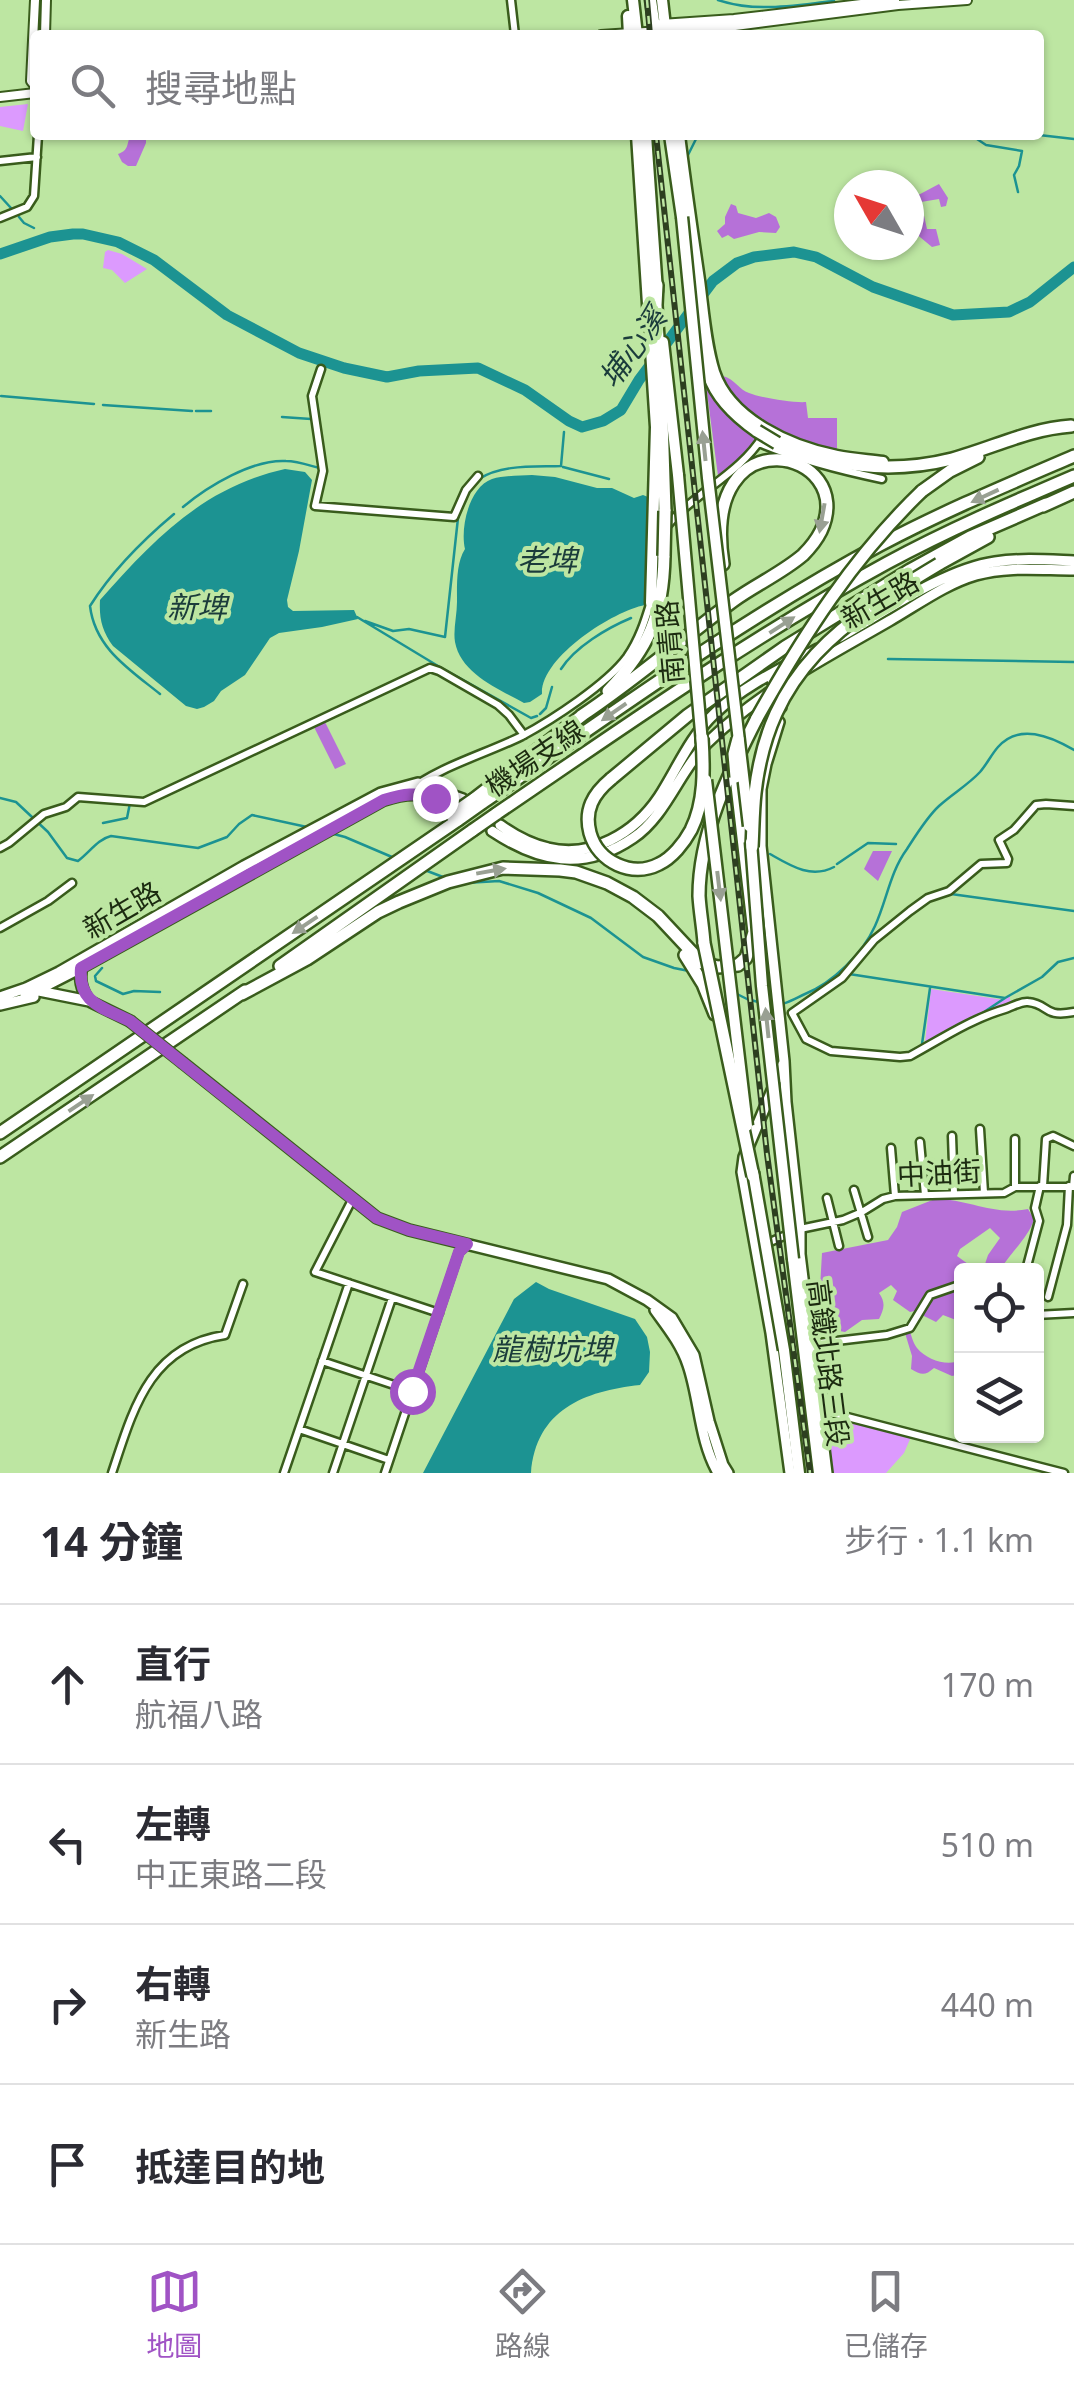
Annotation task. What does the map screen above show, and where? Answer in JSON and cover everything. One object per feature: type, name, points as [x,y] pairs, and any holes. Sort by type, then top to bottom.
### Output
[{"type":"highway","points":[[582,716],[626,670],[655,624],[664,582],[657,285]]},
{"type":"highway","points":[[697,308],[709,377],[731,409],[777,443],[812,457],[862,467],[927,464],[1035,431],[1073,426]]},
{"type":"highway","points":[[753,1176],[704,943],[699,895],[705,844],[721,794],[802,641],[890,522],[950,471],[1028,438],[1073,426]]},
{"type":"highway","name":"機場支線","points":[[0,1133],[334,906],[464,807],[802,590],[881,544],[1074,456]]},
{"type":"highway","points":[[464,807],[738,598],[802,556],[820,534],[827,515],[823,490],[811,472],[794,462],[774,459],[745,469],[726,498],[722,531],[724,567],[720,578]]},
{"type":"highway","name":"機場支線","points":[[0,1157],[242,994],[473,830],[496,823],[666,699],[812,606],[965,524],[1074,476]]},
{"type":"highway","points":[[702,738],[702,792],[689,835],[675,852],[650,868],[628,868],[611,862],[599,852],[590,830],[590,805],[611,779],[688,715],[784,647],[882,587],[970,537],[1074,492]]},
{"type":"highway","points":[[752,847],[755,791],[766,742],[774,719],[806,664],[840,629],[895,590],[1046,504]]},
{"type":"highway","points":[[242,994],[307,959],[378,912],[426,890],[503,868],[560,870],[592,877],[632,897],[668,924],[698,960],[718,968],[740,964],[748,954],[754,932],[734,754],[738,739]]},
{"type":"highway","points":[[560,870],[627,901],[670,936],[703,984],[725,1041]]},
{"type":"main road","points":[[630,0],[633,30]]},
{"type":"main road","points":[[652,0],[660,30]]},
{"type":"main road","points":[[660,30],[662,0]]},
{"type":"main road","points":[[637,140],[660,526],[651,603]]},
{"type":"main road","name":"南青路","points":[[646,140],[702,738],[753,1176],[784,1350]]},
{"type":"main road","name":"南青路","points":[[671,140],[697,308],[708,478],[752,847],[762,986],[793,1259]]},
{"type":"main road","points":[[680,140],[699,280],[697,308],[722,388],[742,412],[767,430],[814,450],[883,462]]},
{"type":"main road","name":"新生路","points":[[496,823],[548,849],[572,852],[615,838],[634,825],[657,800],[692,740],[714,714],[770,675],[971,567],[1017,560],[1074,561]]},
{"type":"main road","name":"新生路","points":[[496,823],[513,844],[542,857],[592,858],[632,839],[646,827],[702,748],[775,686],[958,581],[999,570],[1074,570]]},
{"type":"main road","points":[[770,675],[782,712],[761,790],[761,846],[784,1061],[781,1080],[811,1344]]},
{"type":"main road","points":[[418,783],[464,807]]},
{"type":"main road","name":"新生路","points":[[0,1001],[31,990],[82,963],[381,793],[418,783]]},
{"type":"main road","points":[[405,793],[418,793],[464,807]]},
{"type":"main road","name":"新生路","points":[[338,820],[405,793]]},
{"type":"main road","points":[[82,963],[82,991],[89,1001]]},
{"type":"main road","points":[[31,990],[89,1001],[130,1021],[377,1218],[608,1279],[647,1300],[672,1318],[694,1355],[709,1421],[728,1473]]},
{"type":"main road","points":[[0,1001],[52,995]]},
{"type":"main road","points":[[756,1248],[742,1172],[744,1157],[781,1080]]},
{"type":"main road","points":[[788,1234],[800,1244]]},
{"type":"main road","name":"高鐵北路三段","points":[[756,1248],[790,1473]]},
{"type":"main road","name":"高鐵北路三段","points":[[793,1259],[823,1473]]},
{"type":"main road","points":[[647,1300],[680,1345],[690,1369],[704,1435],[718,1473]]},
{"type":"main road","name":"高鐵北路三段","points":[[811,1344],[823,1473]]},
{"type":"main road","name":"高鐵北路三段","points":[[784,1350],[799,1473]]},
{"type":"street","points":[[34,30],[35,0]]},
{"type":"street","points":[[45,30],[46,0]]},
{"type":"street","points":[[511,0],[514,30]]},
{"type":"street","points":[[660,30],[896,0]]},
{"type":"street","points":[[660,30],[735,26],[967,0]]},
{"type":"street","points":[[0,97],[30,91]]},
{"type":"street","points":[[0,218],[19,212],[31,202],[36,189],[38,140]]},
{"type":"street","points":[[0,161],[37,157]]},
{"type":"street","points":[[321,369],[312,396],[323,471],[314,506],[454,517],[466,490],[478,476]]},
{"type":"street","points":[[660,526],[738,464],[767,430]]},
{"type":"street","points":[[759,443],[797,459],[882,479]]},
{"type":"street","points":[[405,793],[431,775],[524,735],[576,702],[621,665],[642,632],[651,603]]},
{"type":"street","points":[[0,848],[44,814],[66,807],[78,797],[144,802],[430,668],[498,705],[524,735]]},
{"type":"street","points":[[1074,806],[1036,805],[1014,830],[999,840],[1007,863],[980,864],[950,891],[922,903],[874,940],[842,978],[792,1013],[806,1039],[831,1051],[900,1058],[983,1016],[1024,1002],[1032,1002],[1051,1014],[1074,1012]]},
{"type":"street","points":[[0,928],[72,883]]},
{"type":"street","points":[[980,1129],[984,1194]]},
{"type":"street","points":[[952,1136],[954,1193]]},
{"type":"street","points":[[1028,1263],[1038,1221],[1035,1208],[1042,1186],[1046,1138],[1054,1136],[1074,1146]]},
{"type":"street","points":[[1014,1139],[1015,1188]]},
{"type":"street","points":[[920,1142],[925,1195]]},
{"type":"street","points":[[891,1148],[894,1196]]},
{"type":"street","points":[[1048,1297],[1068,1225],[1074,1176]]},
{"type":"street","name":"中油街","points":[[756,1248],[800,1229],[862,1212],[894,1196],[1004,1193],[1015,1188],[1072,1186]]},
{"type":"street","points":[[854,1190],[868,1237]]},
{"type":"street","points":[[353,1198],[314,1272],[439,1313]]},
{"type":"street","points":[[828,1198],[839,1246]]},
{"type":"street","points":[[385,1473],[459,1252],[467,1244]]},
{"type":"street","points":[[284,1473],[348,1283]]},
{"type":"street","points":[[112,1473],[133,1410],[154,1374],[170,1356],[192,1343],[225,1336],[244,1284]]},
{"type":"street","points":[[811,1344],[887,1335],[910,1328],[930,1295],[954,1287]]},
{"type":"street","points":[[332,1473],[392,1298]]},
{"type":"street","points":[[1044,1314],[1074,1312]]},
{"type":"street","points":[[835,1342],[820,1374],[828,1412],[1064,1473]]},
{"type":"street","points":[[322,1361],[412,1391]]},
{"type":"street","points":[[298,1429],[389,1460]]},
{"type":"shaded area","points":[[28,104],[23,131],[0,126],[0,107]]},
{"type":"shaded area","points":[[129,140],[146,140],[136,166],[122,162],[118,154]]},
{"type":"shaded area","points":[[939,184],[948,198],[946,206],[941,207],[939,199],[924,202],[924,192]]},
{"type":"shaded area","points":[[731,204],[738,213],[756,218],[769,213],[776,217],[780,227],[776,233],[722,238],[717,231],[725,224]]},
{"type":"shaded area","points":[[924,216],[927,229],[936,229],[940,245],[932,247],[924,240]]},
{"type":"shaded area","points":[[108,250],[147,269],[125,283],[112,270],[103,268]]},
{"type":"shaded area","points":[[723,376],[754,395],[806,402],[808,418],[837,418],[837,452],[772,428],[741,404]]},
{"type":"shaded area","points":[[706,385],[734,420],[758,438],[740,460],[718,476]]},
{"type":"shaded area","points":[[324,720],[346,764],[335,769],[313,725]]},
{"type":"shaded area","points":[[873,851],[892,851],[878,881],[864,869]]},
{"type":"shaded area","points":[[931,989],[1004,1000],[1010,996],[1010,1000],[1016,1001],[985,1011],[925,1043]]},
{"type":"shaded area","points":[[935,1199],[992,1209],[1028,1209],[1034,1219],[1005,1263],[985,1263],[1000,1238],[990,1228],[960,1249],[957,1256],[967,1263],[954,1263],[954,1319],[943,1315],[936,1322],[924,1316],[923,1309],[910,1312],[893,1300],[897,1291],[891,1285],[879,1293],[884,1306],[879,1319],[862,1320],[845,1332],[819,1321],[822,1253],[888,1240],[902,1212]]},
{"type":"shaded area","points":[[910,1332],[926,1356],[954,1362],[954,1376],[934,1368],[923,1374],[911,1369],[912,1356],[905,1333]]},
{"type":"shaded area","points":[[830,1416],[911,1437],[904,1453],[886,1473],[832,1473],[824,1422],[829,1422]]},
{"type":"water","name":"新埤","points":[[285,469],[305,472],[312,480],[288,607],[293,611],[354,610],[358,619],[279,633],[270,638],[245,675],[221,691],[214,701],[197,709],[186,706],[113,646],[102,624],[100,600],[182,518],[230,488]]},
{"type":"water","name":"老埤","points":[[532,475],[612,488],[634,498],[648,497],[645,605],[615,616],[581,638],[553,666],[542,694],[524,703],[473,672],[459,653],[454,633],[465,520],[472,499],[492,479]]},
{"type":"water","name":"龍樹坑埤","points":[[536,1282],[635,1319],[647,1337],[649,1372],[640,1385],[582,1399],[553,1419],[535,1451],[531,1473],[423,1473],[514,1299]]},
{"type":"waterway","points":[[718,0],[761,7],[834,1]]},
{"type":"waterway","points":[[1044,136],[1074,139]]},
{"type":"waterway","points":[[687,157],[696,140]]},
{"type":"waterway","points":[[978,140],[986,145],[1022,151],[1014,175],[1018,192]]},
{"type":"waterway","points":[[0,196],[11,208]]},
{"type":"waterway","points":[[19,217],[34,228]]},
{"type":"waterway","name":"埔心溪","points":[[0,254],[50,237],[73,234],[118,242],[154,260],[227,315],[299,353],[387,377],[478,368],[525,390],[582,427],[621,410],[713,281],[737,263],[754,257],[794,252],[816,257],[873,287],[953,315],[1009,312],[1030,302],[1074,267]]},
{"type":"waterway","points":[[1,396],[94,404]]},
{"type":"waterway","points":[[317,404],[319,419]]},
{"type":"waterway","points":[[103,405],[192,411]]},
{"type":"waterway","points":[[196,411],[211,411]]},
{"type":"waterway","points":[[282,417],[311,419]]},
{"type":"waterway","points":[[479,479],[508,469],[561,466],[564,432]]},
{"type":"waterway","points":[[183,507],[218,483],[260,464],[290,461],[319,468]]},
{"type":"waterway","points":[[563,467],[609,479]]},
{"type":"waterway","points":[[365,621],[393,631],[409,629],[445,637],[462,506]]},
{"type":"waterway","points":[[160,694],[106,646],[90,606],[129,557],[174,514]]},
{"type":"waterway","points":[[357,617],[531,718],[537,716]]},
{"type":"waterway","points":[[561,669],[592,639],[631,618]]},
{"type":"waterway","points":[[888,659],[1074,662]]},
{"type":"waterway","points":[[540,714],[546,708],[552,687]]},
{"type":"waterway","points":[[769,1005],[783,1004],[816,989],[855,956],[870,936],[901,858],[922,826],[939,806],[980,772],[1006,740],[1015,735],[1035,734],[1074,750]]},
{"type":"waterway","points":[[0,798],[16,802],[48,832],[67,858],[78,861],[111,836],[198,848],[227,837],[252,815],[307,827]]},
{"type":"waterway","points":[[103,823],[127,818],[130,803]]},
{"type":"waterway","points":[[330,833],[392,857]]},
{"type":"waterway","points":[[837,864],[868,843],[896,844]]},
{"type":"waterway","points":[[770,854],[809,871],[834,867]]},
{"type":"waterway","points":[[422,869],[443,877]]},
{"type":"waterway","points":[[465,883],[499,881],[538,893],[591,918],[643,957],[689,971]]},
{"type":"waterway","points":[[945,896],[1074,911]]},
{"type":"waterway","points":[[849,974],[1005,998],[1042,977],[1058,962],[1074,958]]},
{"type":"waterway","points":[[102,968],[95,976],[96,981],[123,994],[160,992]]},
{"type":"waterway","points":[[922,1044],[930,988]]},
{"type":"waterway","points":[[737,994],[762,1003]]},
{"type":"waterway","points":[[978,1016],[1005,998]]},
{"type":"waterway","points":[[897,1054],[923,1045]]},
{"type":"railway","points":[[647,0],[650,30]]},
{"type":"railway","points":[[657,140],[767,1154],[810,1473]]},
{"type":"route","points":[[412,1391],[459,1252],[467,1244],[377,1218],[130,1021],[89,1001],[82,991],[80,977],[81,968],[384,800],[405,793],[435,798]]}]
